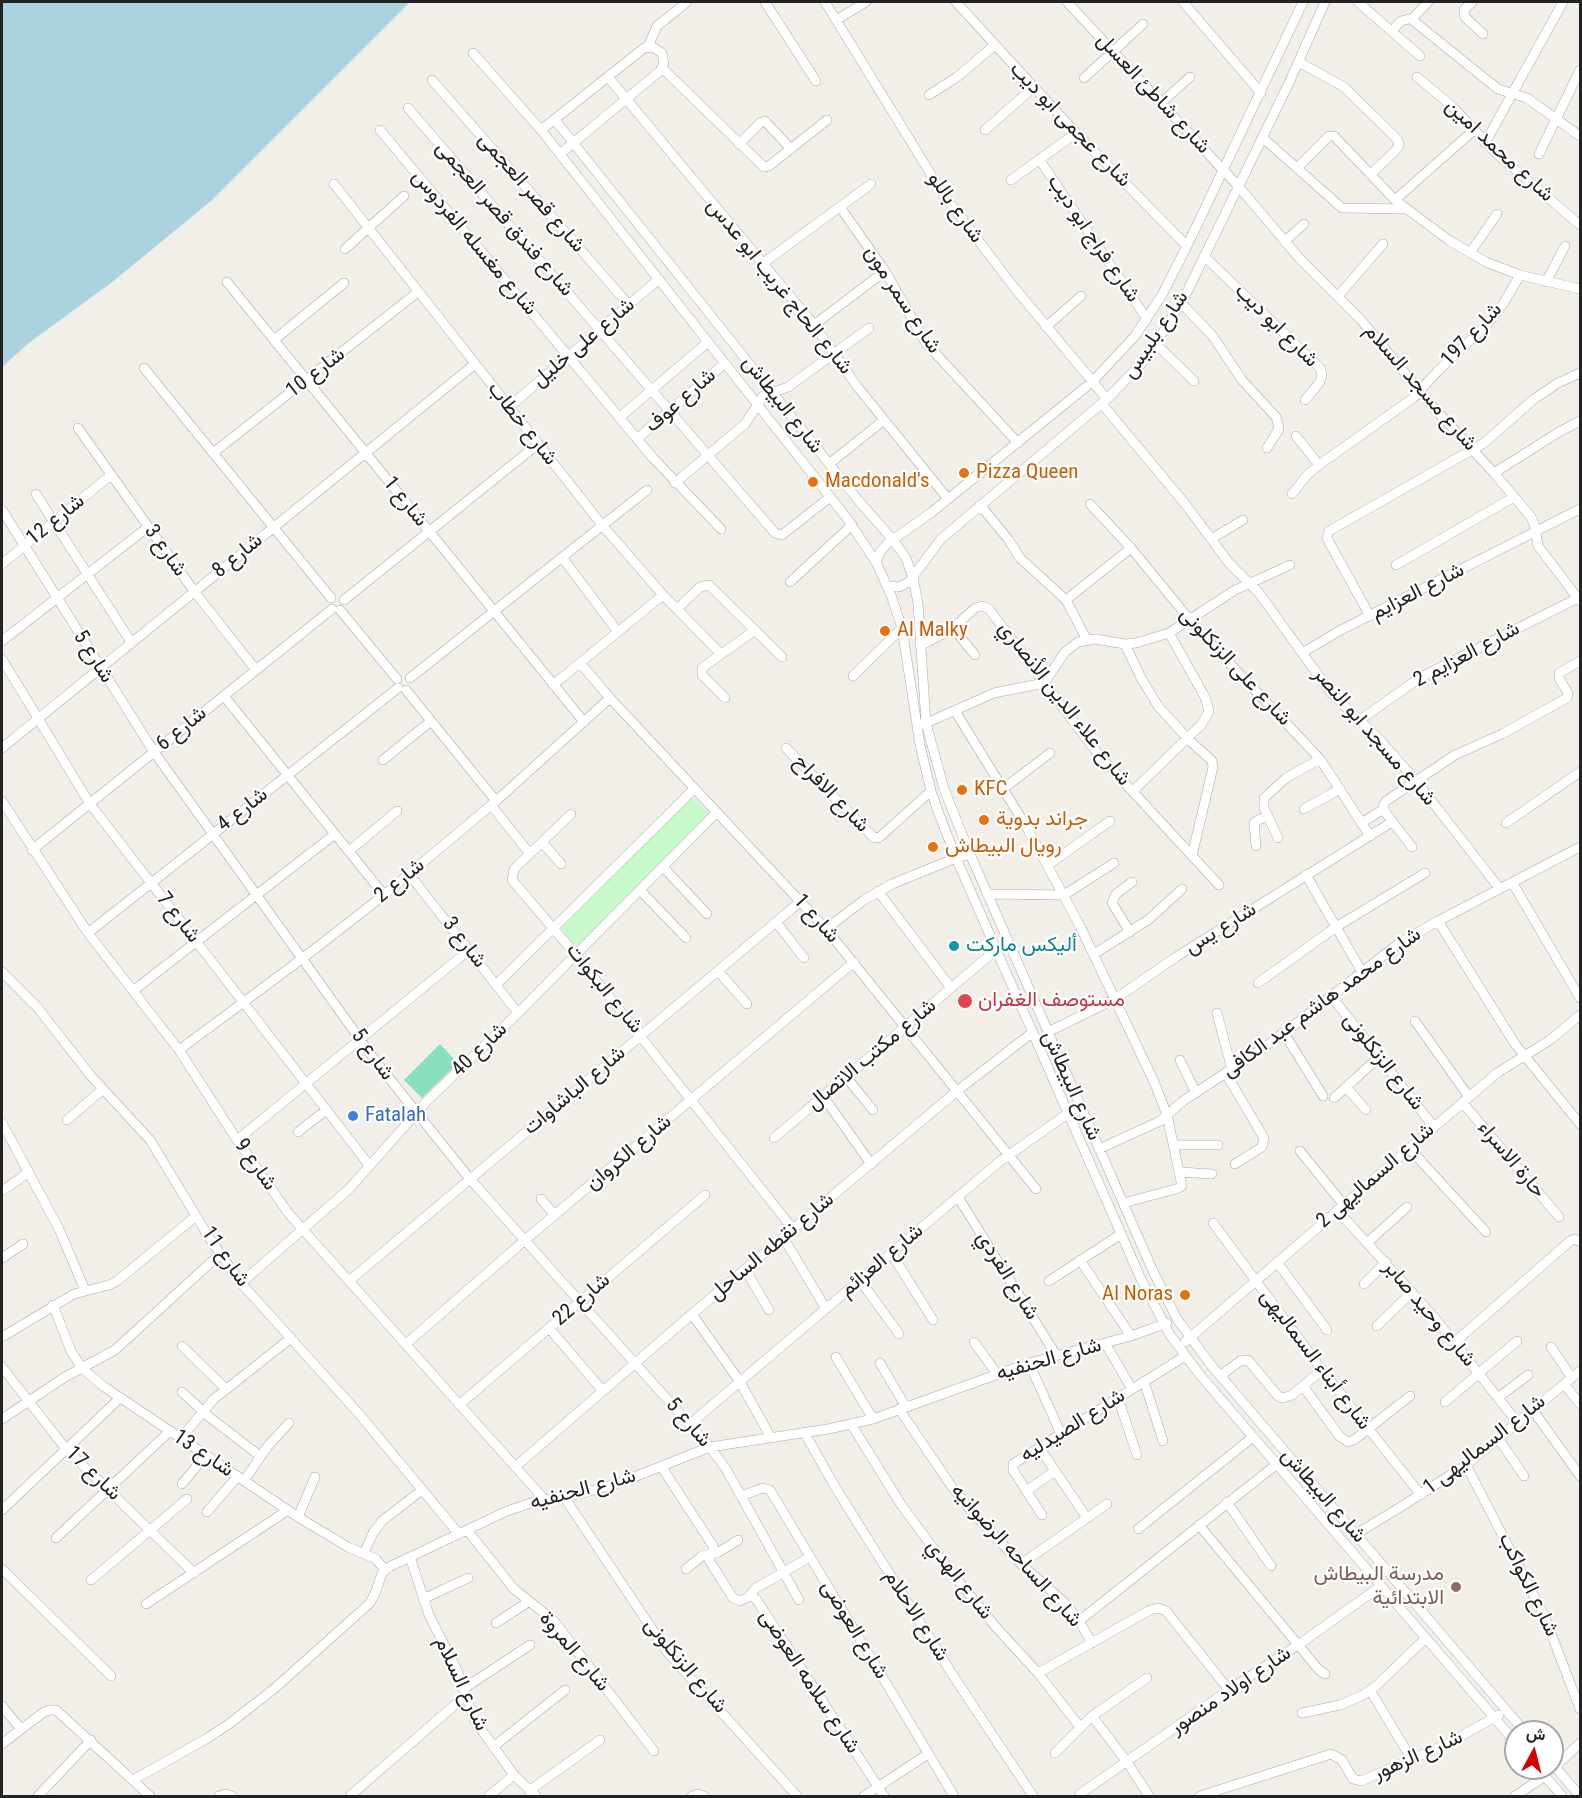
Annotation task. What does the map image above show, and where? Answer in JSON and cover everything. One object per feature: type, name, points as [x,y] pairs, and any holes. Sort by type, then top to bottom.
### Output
[{"type":"street","points":[[541,130],[648,47],[657,26],[687,2]]},
{"type":"street","points":[[765,2],[816,81]]},
{"type":"street","name":"شارع باللو","points":[[825,2],[943,194],[1046,327],[1092,382],[1229,563],[1251,584]]},
{"type":"street","points":[[836,20],[866,2]]},
{"type":"street","name":"شارع عجمى ابو ديب","points":[[956,2],[1076,133],[1187,246]]},
{"type":"street","name":"شارع شاطئ العسل","points":[[1067,2],[1239,187]]},
{"type":"street","points":[[1183,2],[1261,93]]},
{"type":"street","points":[[1292,2],[1301,5]]},
{"type":"street","name":"شارع بلبيس","points":[[913,578],[941,538],[1105,402],[1132,374],[1155,344],[1181,303],[1239,187],[1325,2]]},
{"type":"street","points":[[1358,2],[1420,56]]},
{"type":"street","points":[[1392,31],[1401,21],[1411,19],[1428,2]]},
{"type":"street","points":[[1485,142],[1563,2]]},
{"type":"street","points":[[1466,3],[1465,17],[1484,34]]},
{"type":"street","name":"شارع بلبيس","points":[[876,562],[880,552],[893,540],[948,499],[1092,382],[1122,352],[1147,320],[1187,246],[1301,5]]},
{"type":"street","points":[[1411,19],[1498,89],[1530,100],[1581,136]]},
{"type":"street","points":[[1084,78],[1143,24]]},
{"type":"street","points":[[929,95],[957,77],[995,45]]},
{"type":"street","points":[[560,154],[662,68],[664,63],[662,53],[658,49],[648,47]]},
{"type":"street","name":"شارع البيطاش","points":[[473,53],[541,130],[758,404],[852,525],[876,562],[902,628],[922,725],[931,791],[956,858],[1148,1296],[1164,1325],[1185,1356],[1253,1437],[1504,1729]]},
{"type":"street","points":[[1299,62],[1344,87],[1397,139],[1399,145],[1396,150],[1371,174]]},
{"type":"street","points":[[662,68],[765,167],[827,120]]},
{"type":"street","points":[[1539,154],[1581,70]]},
{"type":"street","name":"شارع الحاج غريب ابو عدس","points":[[608,77],[814,325],[856,385],[948,499]]},
{"type":"street","points":[[1161,103],[1190,77]]},
{"type":"street","name":"شارع محمد امين","points":[[1417,77],[1453,107],[1485,142],[1581,225]]},
{"type":"street","name":"شارع قصر العجمى","points":[[432,80],[629,305]]},
{"type":"street","points":[[985,130],[1034,87]]},
{"type":"street","name":"شارع فندق قصر العجمى","points":[[408,108],[777,535],[782,535],[830,496]]},
{"type":"street","name":"شارع البيطاش","points":[[555,120],[861,505],[906,558],[918,603],[922,725],[944,789],[969,854],[1161,1289],[1177,1319],[1220,1376],[1514,1720]]},
{"type":"street","points":[[739,144],[761,123],[765,122],[791,149]]},
{"type":"street","name":"شارع مغسله الفردوس","points":[[380,130],[675,483],[721,529]]},
{"type":"street","points":[[1395,200],[1474,130]]},
{"type":"street","points":[[1011,180],[1076,133]]},
{"type":"street","points":[[1297,168],[1332,135],[1335,136],[1395,200],[1470,254],[1520,275],[1581,289]]},
{"type":"street","points":[[1263,138],[1346,209],[1406,209]]},
{"type":"street","name":"شارع فراج ابو ديب","points":[[1039,159],[1147,320]]},
{"type":"street","name":"شارع خطاب","points":[[334,184],[602,525],[663,595],[721,654]]},
{"type":"street","points":[[762,264],[871,184]]},
{"type":"street","name":"شارع مسجد السلام","points":[[1239,187],[1285,241],[1394,358],[1420,391],[1531,517],[1542,552],[1580,599]]},
{"type":"street","points":[[345,249],[404,196]]},
{"type":"street","name":"شارع سمر مون","points":[[840,207],[885,271],[926,343],[1018,443]]},
{"type":"street","points":[[1470,254],[1497,214]]},
{"type":"street","points":[[1285,241],[1304,224]]},
{"type":"street","points":[[1338,296],[1383,244]]},
{"type":"street","points":[[1546,282],[1565,246]]},
{"type":"street","name":"شارع ابو ديب","points":[[1204,256],[1320,368],[1322,375],[1320,382],[1305,400]]},
{"type":"street","points":[[814,325],[885,271]]},
{"type":"street","name":"شارع 197","points":[[1292,494],[1319,465],[1406,404],[1420,391],[1489,322],[1520,275]]},
{"type":"street","name":"شارع على خليل","points":[[509,407],[659,279]]},
{"type":"street","name":"شارع 1","points":[[227,282],[584,723]]},
{"type":"street","points":[[274,340],[345,284]]},
{"type":"street","name":"شارع 10","points":[[213,453],[418,292]]},
{"type":"street","points":[[1046,327],[1081,296]]},
{"type":"street","points":[[1181,303],[1217,342],[1242,380],[1276,417],[1279,429],[1267,448]]},
{"type":"street","points":[[675,483],[745,423],[763,396],[788,387],[869,328]]},
{"type":"street","points":[[620,417],[708,342]]},
{"type":"street","points":[[1155,344],[1194,381]]},
{"type":"street","name":"شارع عوف","points":[[638,438],[725,363]]},
{"type":"street","name":"شارع 8","points":[[2,748],[475,364]]},
{"type":"street","points":[[144,369],[331,598]]},
{"type":"street","points":[[1370,615],[1329,542],[1327,534],[1329,531],[1489,440],[1546,391],[1581,374]]},
{"type":"street","points":[[829,464],[884,420]]},
{"type":"street","points":[[1494,473],[1559,432],[1581,421]]},
{"type":"street","name":"شارع 3","points":[[78,428],[194,591],[256,670]]},
{"type":"street","points":[[1296,436],[1319,465]]},
{"type":"street","points":[[336,609],[344,604],[344,600],[538,444]]},
{"type":"street","name":"شارع 12","points":[[2,564],[111,475]]},
{"type":"street","points":[[400,686],[411,684],[410,678],[647,490]]},
{"type":"street","points":[[36,494],[131,642]]},
{"type":"street","points":[[1396,565],[1514,497]]},
{"type":"street","name":"شارع على الزنكلونى","points":[[1090,504],[1131,548],[1190,621],[1320,759],[1370,836]]},
{"type":"street","points":[[980,505],[1008,539],[1020,558],[1066,600],[1087,640]]},
{"type":"street","name":"شارع العزايم","points":[[1302,653],[1339,631],[1581,509]]},
{"type":"street","name":"شارع 5","points":[[2,510],[154,752],[360,1040],[470,1179],[710,1447],[726,1468],[799,1600]]},
{"type":"street","points":[[1211,539],[1243,520]]},
{"type":"street","points":[[790,582],[852,525]]},
{"type":"street","points":[[2,641],[148,527]]},
{"type":"street","points":[[1066,600],[1131,548]]},
{"type":"street","points":[[562,557],[618,632]]},
{"type":"street","points":[[922,725],[1005,689],[1034,686],[1044,682],[1065,652],[1078,642],[1087,640],[1136,643],[1169,633],[1228,595],[1290,565]]},
{"type":"street","points":[[887,586],[899,587],[913,578]]},
{"type":"street","name":"شارع مسجد ابو النصر","points":[[1251,584],[1331,693],[1380,740],[1416,781],[1500,889]]},
{"type":"street","points":[[677,609],[700,587],[709,585],[782,657]]},
{"type":"street","points":[[553,685],[663,595]]},
{"type":"street","points":[[331,598],[339,596],[344,600]]},
{"type":"street","points":[[331,598],[329,604],[336,609],[431,721],[530,854]]},
{"type":"street","name":"شارع العزايم 2","points":[[1360,720],[1428,674],[1580,599]]},
{"type":"street","name":"شارع علاء الدين الأنصاري","points":[[920,646],[953,627],[975,608],[982,606],[989,609],[1098,754],[1219,885]]},
{"type":"street","name":"شارع 6","points":[[32,850],[256,670],[336,609]]},
{"type":"street","points":[[953,627],[975,656]]},
{"type":"street","points":[[853,676],[902,628]]},
{"type":"street","points":[[725,698],[701,672],[704,666],[755,630]]},
{"type":"street","points":[[1133,791],[1207,718],[1208,704],[1169,633]]},
{"type":"street","points":[[1125,644],[1152,697],[1213,764],[1192,856]]},
{"type":"street","name":"شارع 7","points":[[2,659],[90,804],[369,1166]]},
{"type":"street","points":[[1361,823],[1384,809],[1386,801],[1460,752],[1502,734],[1567,698],[1568,693],[1559,678],[1559,673],[1581,661]]},
{"type":"street","name":"شارع 1","points":[[580,663],[716,813],[826,929],[1036,1189]]},
{"type":"street","name":"شارع 4","points":[[88,933],[400,686]]},
{"type":"street","points":[[224,696],[384,895]]},
{"type":"street","name":"شارع 2","points":[[178,1050],[244,1003],[384,895],[493,803],[610,698]]},
{"type":"street","points":[[956,711],[1064,895],[1155,1084],[1167,1115],[1183,1183],[1180,1188],[1123,1203]]},
{"type":"street","points":[[383,760],[431,721]]},
{"type":"street","name":"شارع الافراح","points":[[786,748],[873,837],[882,835],[931,791]]},
{"type":"street","points":[[1003,789],[1050,753]]},
{"type":"street","points":[[1278,838],[1263,803],[1267,793],[1297,771],[1320,759]]},
{"type":"street","points":[[1506,822],[1581,772]]},
{"type":"street","points":[[496,986],[694,789]]},
{"type":"street","points":[[1304,809],[1340,789]]},
{"type":"street","name":"شارع 9","points":[[2,801],[88,933],[178,1050],[237,1140],[303,1231],[545,1500]]},
{"type":"street","points":[[1384,809],[1412,847]]},
{"type":"street","points":[[349,851],[397,811]]},
{"type":"street","name":"شارع 40","points":[[241,1283],[349,1189],[416,1113],[716,813]]},
{"type":"street","name":"شارع البكوات","points":[[571,814],[514,869],[512,880],[641,1035],[793,1229]]},
{"type":"street","points":[[1257,846],[1254,823],[1268,816]]},
{"type":"street","points":[[1048,865],[1110,821]]},
{"type":"street","name":"شارع يس","points":[[1048,1032],[1115,999],[1176,957],[1392,822]]},
{"type":"street","points":[[133,992],[335,834]]},
{"type":"street","points":[[542,842],[561,864]]},
{"type":"street","name":"شارع محمد هاشم عبد الكافى","points":[[1099,1149],[1144,1130],[1167,1115],[1284,1033],[1398,944],[1581,847]]},
{"type":"street","points":[[826,929],[878,891],[907,877],[969,854]]},
{"type":"street","points":[[987,894],[1064,895],[1114,863]]},
{"type":"street","points":[[663,867],[707,914]]},
{"type":"street","points":[[1258,983],[1336,927],[1425,873]]},
{"type":"street","name":"شارع 3","points":[[409,874],[518,1013]]},
{"type":"street","points":[[1306,875],[1362,972]]},
{"type":"street","points":[[1130,932],[1112,903],[1116,894],[1132,882]]},
{"type":"street","points":[[1512,882],[1581,998]]},
{"type":"street","points":[[1094,954],[1160,910],[1182,889]]},
{"type":"street","points":[[640,890],[686,938]]},
{"type":"street","points":[[878,891],[951,988]]},
{"type":"street","name":"شارع الباشاوات","points":[[349,1281],[801,901]]},
{"type":"street","points":[[1438,921],[1523,1055],[1581,1124]]},
{"type":"street","points":[[776,922],[804,958]]},
{"type":"street","name":"شارع مكتب الاتصال","points":[[774,1138],[997,949]]},
{"type":"street","points":[[237,1140],[469,950]]},
{"type":"street","name":"شارع الكروان","points":[[406,1344],[525,1240],[854,962]]},
{"type":"street","points":[[718,971],[747,1004]]},
{"type":"street","name":"شارع 11","points":[[2,972],[37,1007],[76,1058],[150,1140],[220,1254],[241,1283],[360,1415],[422,1490],[463,1532]]},
{"type":"street","name":"شارع الزنكلونى","points":[[1332,997],[1434,1127]]},
{"type":"street","points":[[1217,1013],[1229,1072],[1264,1138],[1262,1147],[1235,1164]]},
{"type":"street","name":"شارع السماليهى 2","points":[[1179,1347],[1497,1072],[1560,1033],[1581,1015]]},
{"type":"street","name":"حارة الاسراء","points":[[1415,1021],[1465,1100],[1559,1217]]},
{"type":"street","name":"شارع نقطه الساحل","points":[[515,1467],[783,1237],[957,1091],[1033,1032]]},
{"type":"street","points":[[1284,1033],[1323,1096]]},
{"type":"street","points":[[1334,1098],[1379,1057]]},
{"type":"street","points":[[1180,1060],[1196,1093]]},
{"type":"street","points":[[846,1077],[873,1110]]},
{"type":"street","points":[[1346,1087],[1366,1110]]},
{"type":"street","points":[[67,1120],[104,1089]]},
{"type":"street","points":[[823,1096],[871,1164]]},
{"type":"street","name":"شارع العزائم","points":[[690,1424],[1008,1155],[1080,1105]]},
{"type":"street","points":[[298,1132],[327,1110]]},
{"type":"street","points":[[2,1122],[59,1229],[85,1290]]},
{"type":"street","points":[[1174,1144],[1218,1145]]},
{"type":"street","points":[[1409,1148],[1486,1232]]},
{"type":"street","name":"شارع وحيد صابر","points":[[1300,1151],[1368,1242],[1455,1342],[1517,1422]]},
{"type":"street","points":[[2,1191],[29,1172]]},
{"type":"street","points":[[1180,1172],[1212,1174]]},
{"type":"street","name":"شارع 22","points":[[459,1405],[705,1195]]},
{"type":"street","name":"شارع الفردي","points":[[958,1197],[1056,1355]]},
{"type":"street","points":[[541,1199],[555,1215]]},
{"type":"street","points":[[1368,1242],[1407,1207]]},
{"type":"street","points":[[2,1337],[53,1305],[85,1290],[117,1281],[196,1216]]},
{"type":"street","name":"شارع أبناء السماليهى","points":[[1213,1223],[1322,1370],[1421,1495]]},
{"type":"street","points":[[1049,1281],[1121,1234]]},
{"type":"street","points":[[783,1237],[826,1309]]},
{"type":"street","points":[[1455,1342],[1568,1242],[1575,1239],[1581,1242]]},
{"type":"street","points":[[2,1258],[23,1244]]},
{"type":"street","points":[[891,1253],[933,1320]]},
{"type":"street","points":[[2,1419],[65,1377],[115,1350],[220,1254]]},
{"type":"street","points":[[1080,1260],[1131,1336]]},
{"type":"street","points":[[1277,1262],[1327,1330]]},
{"type":"street","points":[[1364,1284],[1386,1262]]},
{"type":"street","points":[[745,1269],[769,1311]]},
{"type":"street","points":[[860,1280],[899,1334]]},
{"type":"street","points":[[1377,1326],[1412,1292]]},
{"type":"street","name":"شارع 13","points":[[53,1305],[71,1351],[82,1368],[120,1398],[205,1456],[298,1517],[348,1547],[376,1559],[385,1570]]},
{"type":"street","points":[[692,1314],[740,1382],[770,1436]]},
{"type":"street","name":"شارع الحنفيه","points":[[385,1570],[507,1511],[620,1483],[710,1447],[873,1419],[1029,1363],[1131,1336],[1177,1319]]},
{"type":"street","points":[[549,1328],[603,1391]]},
{"type":"street","points":[[180,1439],[202,1411],[226,1389],[291,1338]]},
{"type":"street","points":[[1445,1402],[1517,1341]]},
{"type":"street","points":[[974,1342],[997,1374]]},
{"type":"street","points":[[1105,1343],[1132,1389]]},
{"type":"street","points":[[182,1346],[226,1389]]},
{"type":"street","points":[[1551,1347],[1572,1377],[1581,1404]]},
{"type":"street","points":[[836,1356],[873,1419]]},
{"type":"street","name":"شارع الصيدليه","points":[[1042,1515],[1012,1465],[1185,1356]]},
{"type":"street","points":[[1220,1376],[1245,1359],[1250,1361],[1280,1398],[1289,1397],[1322,1370]]},
{"type":"street","name":"شارع الساحه الرضوانيه","points":[[880,1363],[903,1408],[957,1492],[1021,1564],[1065,1604],[1079,1621],[1092,1643]]},
{"type":"street","points":[[1029,1363],[1061,1434]]},
{"type":"street","name":"شارع 17","points":[[2,1367],[66,1449],[194,1573]]},
{"type":"street","points":[[1498,1397],[1528,1375]]},
{"type":"street","name":"شارع السماليهى 1","points":[[1356,1534],[1466,1465],[1572,1377]]},
{"type":"street","points":[[1144,1381],[1163,1441]]},
{"type":"street","points":[[1303,1386],[1344,1441],[1353,1442],[1410,1396]]},
{"type":"street","points":[[182,1392],[202,1411],[260,1456]]},
{"type":"street","points":[[2,1510],[120,1398]]},
{"type":"street","points":[[1118,1398],[1137,1455]]},
{"type":"street","points":[[1532,1409],[1581,1476]]},
{"type":"street","points":[[207,1512],[241,1479],[289,1423]]},
{"type":"street","name":"شارع الهدي","points":[[851,1424],[892,1490],[931,1545],[981,1609],[1038,1672],[1080,1726]]},
{"type":"street","points":[[56,1538],[170,1432]]},
{"type":"street","name":"شارع الاحلام","points":[[804,1432],[837,1490],[954,1677],[1033,1797]]},
{"type":"street","points":[[1138,1529],[1253,1437]]},
{"type":"street","points":[[1498,1438],[1524,1476]]},
{"type":"street","points":[[1039,1447],[1087,1518]]},
{"type":"street","points":[[182,1484],[205,1456]]},
{"type":"street","points":[[1079,1621],[1276,1464]]},
{"type":"street","points":[[1284,1473],[1296,1464]]},
{"type":"street","name":"شارع الكواكب","points":[[1466,1465],[1544,1614],[1578,1694],[1581,1709]]},
{"type":"street","name":"شارع سلامه العوضى","points":[[661,1466],[713,1546],[709,1557],[710,1562],[733,1598],[738,1601],[749,1596],[756,1599],[884,1797]]},
{"type":"street","points":[[1026,1491],[1055,1472]]},
{"type":"street","points":[[298,1517],[315,1477]]},
{"type":"street","name":"شارع العوضى","points":[[741,1496],[763,1488],[770,1490],[954,1797]]},
{"type":"street","points":[[364,1553],[373,1533],[382,1521],[422,1490]]},
{"type":"street","name":"شارع الزنكلونى","points":[[564,1497],[668,1653],[797,1797]]},
{"type":"street","points":[[91,1580],[187,1499]]},
{"type":"street","points":[[1227,1502],[1271,1566]]},
{"type":"street","points":[[1021,1564],[1107,1504]]},
{"type":"street","points":[[146,1604],[288,1510]]},
{"type":"street","points":[[1198,1525],[1318,1670],[1325,1674]]},
{"type":"street","name":"شارع المروة","points":[[463,1532],[510,1585],[554,1621],[654,1751]]},
{"type":"street","points":[[686,1569],[702,1556],[721,1551],[738,1540]]},
{"type":"street","name":"شارع السلام","points":[[410,1557],[423,1599],[457,1670],[475,1721],[514,1775],[532,1794]]},
{"type":"street","points":[[749,1596],[756,1588],[810,1557]]},
{"type":"street","points":[[2,1569],[111,1676]]},
{"type":"street","points":[[133,1780],[206,1739],[274,1688],[370,1603],[385,1570]]},
{"type":"street","points":[[423,1599],[468,1578]]},
{"type":"street","name":"شارع اولاد منصور","points":[[1080,1794],[1381,1586]]},
{"type":"street","points":[[496,1623],[528,1602]]},
{"type":"street","points":[[1038,1672],[1158,1608],[1166,1611],[1230,1690]]},
{"type":"street","points":[[1302,1713],[1349,1702],[1370,1690],[1426,1638]]},
{"type":"street","points":[[350,1797],[464,1693],[530,1645]]},
{"type":"street","points":[[1055,1753],[1092,1716],[1148,1678]]},
{"type":"street","points":[[493,1747],[565,1690]]},
{"type":"street","points":[[1370,1690],[1412,1760]]},
{"type":"street","points":[[2,1706],[21,1729]]},
{"type":"street","points":[[2,1744],[47,1710],[59,1712],[150,1797]]},
{"type":"street","name":"شارع الزهور","points":[[1200,1797],[1331,1754],[1339,1757],[1353,1779],[1359,1781],[1462,1737],[1506,1711]]},
{"type":"street","points":[[1092,1716],[1127,1762],[1149,1797]]},
{"type":"street","points":[[38,1797],[91,1740]]},
{"type":"street","points":[[532,1794],[600,1740]]},
{"type":"street","points":[[1564,1757],[1581,1743]]},
{"type":"street","points":[[864,1797],[928,1754]]},
{"type":"street","points":[[489,1797],[514,1775]]},
{"type":"street","points":[[1564,1776],[1581,1796]]},
{"type":"street","points":[[1515,1797],[1539,1780]]},
{"type":"street","points":[[1548,1780],[1562,1797]]},
{"type":"street","points":[[134,1797],[142,1788]]},
{"type":"street","points":[[219,1797],[226,1794],[232,1797]]},
{"type":"street","points":[[692,1797],[698,1794],[704,1797]]},
{"type":"green space","points":[[692,796],[710,815],[578,949],[561,928]]},
{"type":"green space","points":[[440,1044],[458,1063],[422,1098],[404,1080]]},
{"type":"water","points":[[2,2],[410,2],[211,201],[111,283],[30,342],[2,367]]},
{"type":"place","name":"Pizza Queen","points":[[964,473]]},
{"type":"place","name":"Macdonald's","points":[[813,482]]},
{"type":"place","name":"Al Malky","points":[[885,631]]},
{"type":"place","name":"KFC","points":[[962,790]]},
{"type":"place","name":"جراند بدوية","points":[[984,820]]},
{"type":"place","name":"رويال البيطاش","points":[[933,847]]},
{"type":"place","name":"أليكس ماركت","points":[[954,946]]},
{"type":"place","name":"مستوصف الغفران","points":[[965,1001]]},
{"type":"place","name":"Fatalah","points":[[353,1116]]},
{"type":"place","name":"Al Noras","points":[[1185,1295]]},
{"type":"place","name":"مدرسة البيطاش الابتدائية","points":[[1456,1587]]}]
